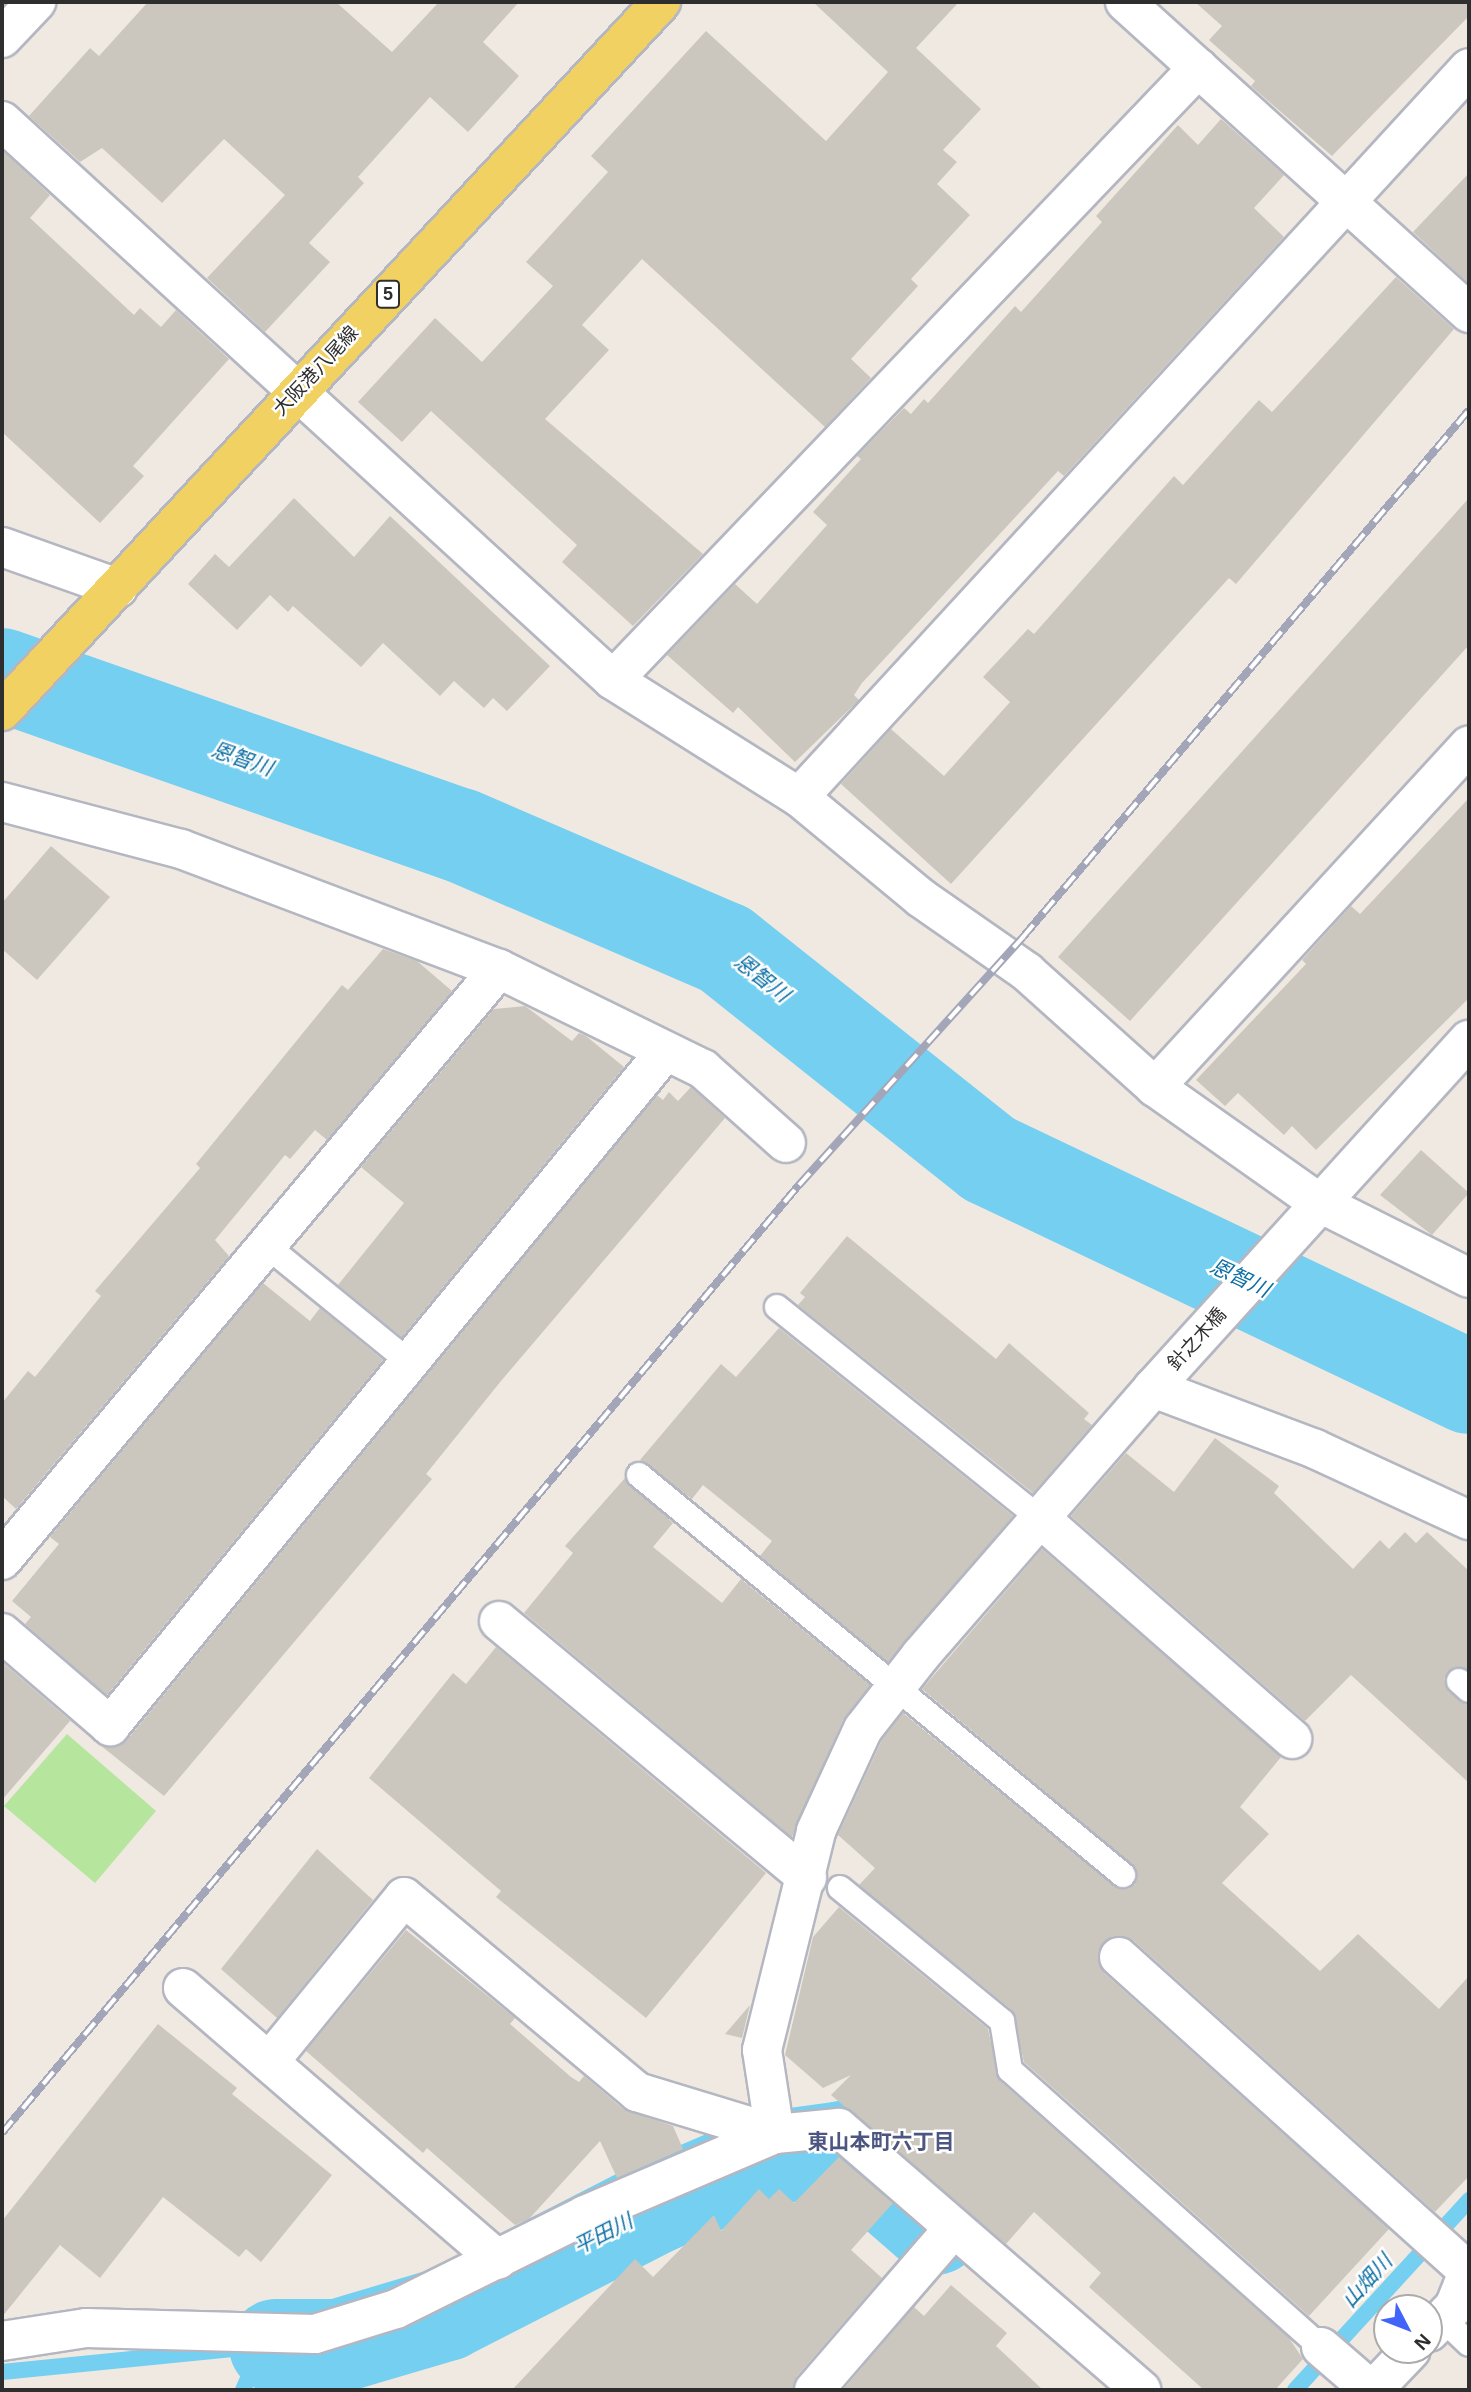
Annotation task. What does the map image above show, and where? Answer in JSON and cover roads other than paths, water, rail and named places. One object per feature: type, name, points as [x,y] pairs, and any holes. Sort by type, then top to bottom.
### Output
[{"type":"main road","name":"大阪港八尾線","points":[[2,711],[661,2]]},
{"type":"street","points":[[2,38],[36,2]]},
{"type":"street","points":[[1135,5],[1198,68],[1469,313]]},
{"type":"street","points":[[613,680],[1198,68]]},
{"type":"street","points":[[799,797],[1469,68]]},
{"type":"street","points":[[2,121],[295,394],[613,680],[799,797],[921,898],[1027,972],[1155,1087],[1308,1216],[1469,1278]]},
{"type":"street","points":[[2,547],[118,588]]},
{"type":"street","points":[[1155,1087],[1469,745]]},
{"type":"street","points":[[2,802],[181,849],[499,970],[664,1053],[703,1069],[786,1143]]},
{"type":"street","points":[[2,1560],[499,970]]},
{"type":"street","name":"針之木橋","points":[[775,2134],[762,2050],[823,1883],[816,1831],[863,1729],[1153,1388],[1469,1040]]},
{"type":"street","points":[[2,1633],[110,1726],[664,1053]]},
{"type":"street","points":[[1153,1388],[1315,1449],[1469,1520]]},
{"type":"street","points":[[1041,1519],[1292,1739]]},
{"type":"street","points":[[499,1621],[823,1883]]},
{"type":"street","points":[[269,2062],[404,1897],[638,2092],[775,2134]]},
{"type":"street","points":[[1119,1957],[1452,2256],[1454,2307],[1443,2317]]},
{"type":"street","points":[[183,1987],[498,2260]]},
{"type":"street","points":[[2,2341],[86,2328],[315,2334],[396,2309],[585,2215],[775,2134],[839,2128],[1141,2390]]},
{"type":"street","points":[[814,2390],[953,2229]]},
{"type":"street","points":[[1331,2355],[1372,2390],[1397,2364]]},
{"type":"lane","points":[[267,1246],[409,1362]]},
{"type":"lane","points":[[777,1307],[1041,1519]]},
{"type":"lane","points":[[639,1475],[1124,1875]]},
{"type":"lane","points":[[823,1883],[1002,2021],[1010,2070],[1331,2355]]},
{"type":"lane","points":[[1443,2329],[1469,2344]]},
{"type":"waterway","name":"恩智川","points":[[2,675],[460,835],[725,949],[989,1159],[1469,1387]]},
{"type":"waterway","name":"平田川","points":[[276,2346],[338,2346],[446,2314],[655,2207],[770,2158],[843,2148],[935,2228]]},
{"type":"waterway","name":"山畑川","points":[[1295,2390],[1469,2200]]},
{"type":"waterway","name":"平田川","points":[[2,2372],[262,2346],[243,2390]]},
{"type":"railway","points":[[2,2133],[799,1185],[1023,937],[1469,410]]},
{"type":"district","name":"東山本町六丁目","points":[[881,2142]]}]
